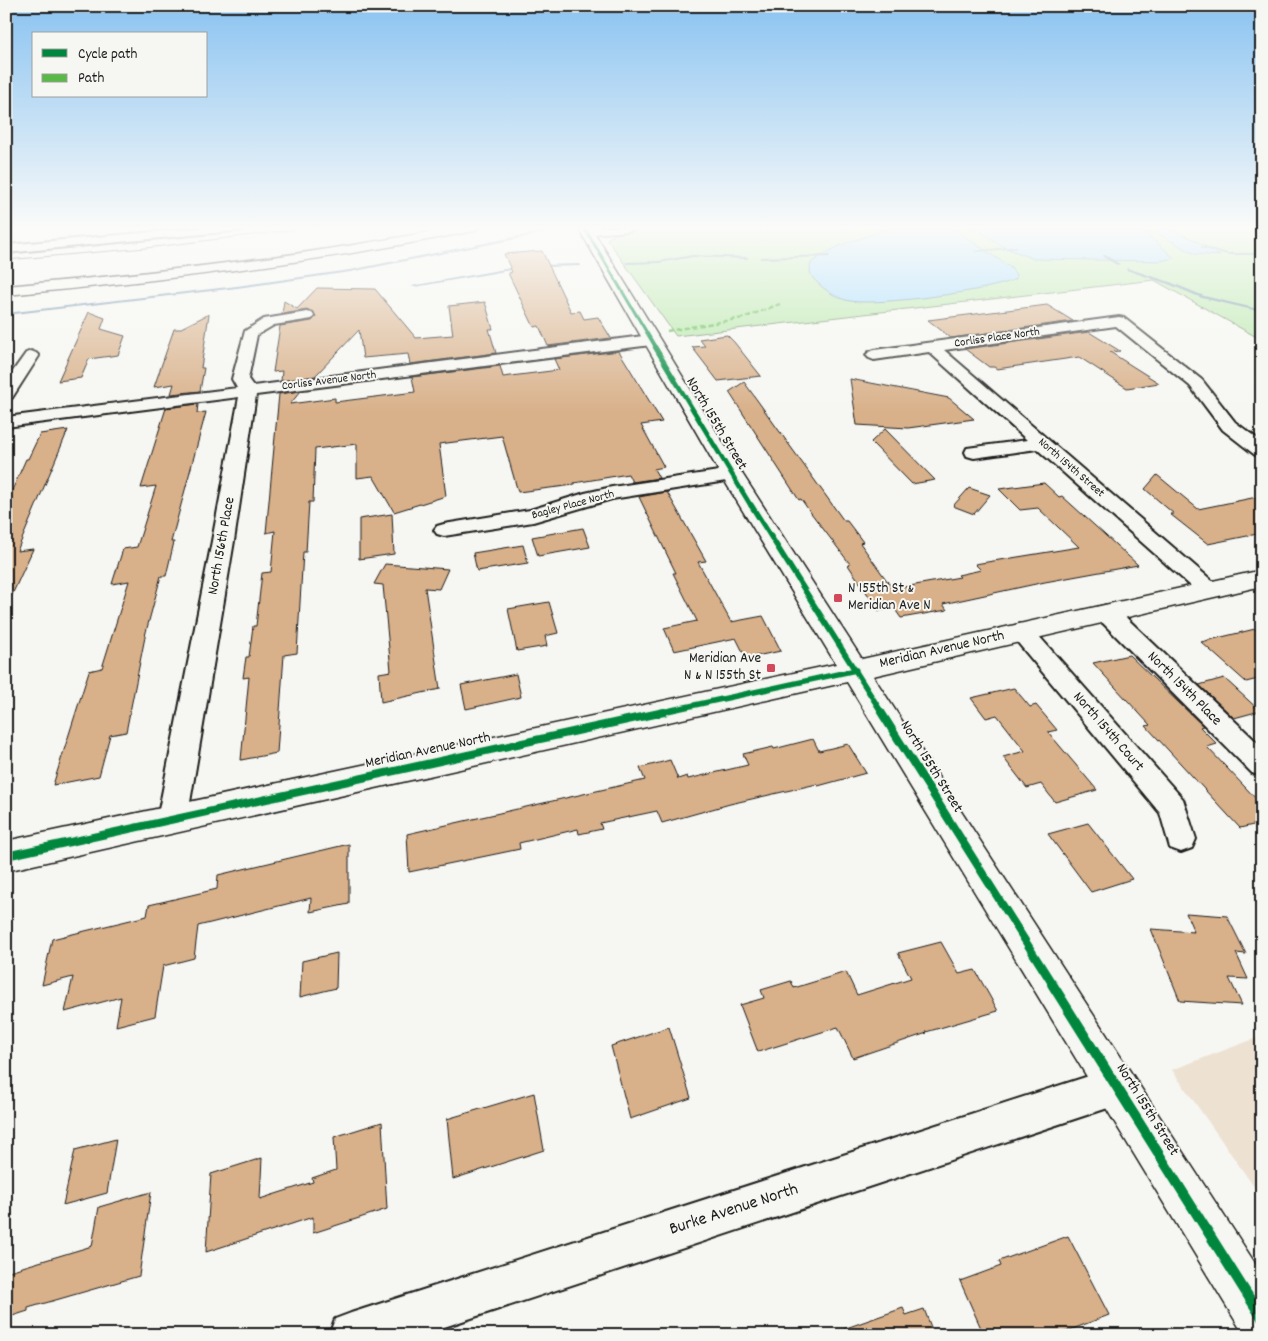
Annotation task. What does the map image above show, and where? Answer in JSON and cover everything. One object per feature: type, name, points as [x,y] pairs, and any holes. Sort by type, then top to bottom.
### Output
[{"type":"main road","points":[[6,291],[20,290]]},
{"type":"main road","points":[[6,299],[90,290]]},
{"type":"main road","name":"North 155th Street","points":[[622,290],[732,475],[1262,1318]]},
{"type":"main road","name":"Meridian Avenue North","points":[[6,856],[856,670],[1262,578]]},
{"type":"street","name":"North 156th Place","points":[[172,820],[223,541],[248,391],[240,379],[250,334],[271,321],[307,316]]},
{"type":"street","name":"Corliss Place North","points":[[874,355],[1119,320],[1196,383],[1229,426],[1262,451]]},
{"type":"street","name":"Corliss Avenue North","points":[[6,422],[652,340]]},
{"type":"street","name":"North 154th Street","points":[[932,347],[1209,590]]},
{"type":"street","points":[[6,394],[31,356]]},
{"type":"street","points":[[974,452],[1042,443]]},
{"type":"street","name":"Bagley Place North","points":[[444,530],[533,516],[592,498],[612,494],[732,475]]},
{"type":"street","name":"North 154th Place","points":[[1107,613],[1262,766]]},
{"type":"street","name":"North 154th Court","points":[[1022,632],[1173,808],[1181,839]]},
{"type":"street","name":"Burke Avenue North","points":[[351,1335],[1116,1086]]},
{"type":"shaded area","points":[[1262,1036],[1262,1198],[1172,1070]]},
{"type":"green space","points":[[643,290],[1072,290],[676,336]]},
{"type":"green space","points":[[1171,290],[1262,290],[1262,340]]},
{"type":"water","points":[[826,290],[976,290],[908,299],[864,302],[850,301]]},
{"type":"building","points":[[315,290],[375,290],[416,338],[453,335],[449,306],[485,302],[493,329],[489,329],[496,353],[410,364],[408,354],[363,358],[359,330],[315,376],[281,381],[282,371],[273,372],[280,326],[312,321],[316,317],[314,312],[307,310],[282,314],[284,301],[297,309]]},
{"type":"building","points":[[516,290],[560,290],[571,312],[580,311],[584,319],[598,317],[611,338],[548,346],[539,326],[534,327]]},
{"type":"building","points":[[1047,305],[1073,321],[951,338],[928,320]]},
{"type":"building","points":[[89,312],[105,318],[101,329],[125,336],[118,355],[89,359],[81,378],[58,381]]},
{"type":"building","points":[[209,314],[201,368],[204,368],[200,391],[171,394],[174,384],[154,387],[174,329],[179,329]]},
{"type":"building","points":[[1089,332],[1120,351],[1110,352],[1159,383],[1127,388],[1079,357],[997,369],[989,367],[965,349]]},
{"type":"building","points":[[727,335],[761,376],[718,381],[692,347],[705,346],[699,339]]},
{"type":"building","points":[[619,351],[662,422],[641,425],[664,467],[654,469],[659,478],[632,482],[628,474],[574,483],[574,485],[518,492],[502,436],[439,444],[446,496],[394,512],[373,476],[357,478],[357,444],[315,449],[313,502],[309,502],[306,552],[303,552],[297,653],[284,655],[277,753],[241,760],[249,677],[243,678],[246,657],[249,657],[253,626],[256,626],[262,573],[271,572],[275,531],[266,533],[279,394],[301,391],[290,404],[335,398],[335,402],[415,392],[412,377],[500,366],[503,377],[559,370],[554,359]]},
{"type":"building","points":[[850,379],[949,398],[974,419],[908,428],[857,425]]},
{"type":"building","points":[[744,382],[844,521],[847,521],[863,542],[860,543],[893,589],[960,577],[958,575],[981,570],[975,564],[1079,547],[1038,508],[1020,510],[999,489],[1044,483],[1059,497],[1062,496],[1138,565],[1045,582],[943,604],[947,610],[901,618],[894,608],[879,611],[848,565],[850,564],[801,499],[799,500],[729,392]]},
{"type":"building","points":[[198,404],[197,413],[206,412],[171,542],[174,542],[166,576],[161,576],[146,632],[126,732],[110,735],[99,776],[53,785],[89,671],[102,668],[129,581],[112,584],[123,549],[137,547],[156,486],[141,488],[166,408]]},
{"type":"building","points":[[885,429],[935,480],[912,484],[871,442]]},
{"type":"building","points":[[68,430],[17,551],[33,549],[6,608],[6,504],[26,459],[28,459],[40,434]]},
{"type":"building","points":[[1157,475],[1198,509],[1262,496],[1262,533],[1208,544],[1170,514],[1174,514],[1145,489]]},
{"type":"building","points":[[969,488],[990,495],[974,514],[953,506]]},
{"type":"building","points":[[667,492],[706,561],[698,562],[731,622],[763,616],[781,651],[746,658],[736,638],[674,651],[664,628],[697,621],[639,497]]},
{"type":"building","points":[[392,514],[394,554],[359,559],[359,519]]},
{"type":"building","points":[[583,528],[590,547],[538,556],[532,537]]},
{"type":"building","points":[[523,545],[528,563],[477,571],[473,553]]},
{"type":"building","points":[[385,564],[448,569],[439,589],[425,588],[440,689],[381,702],[379,673],[391,671],[383,585],[374,584]]},
{"type":"building","points":[[549,602],[558,633],[545,636],[547,646],[517,651],[508,609]]},
{"type":"building","points":[[1255,629],[1262,635],[1262,678],[1246,682],[1201,642]]},
{"type":"building","points":[[1129,655],[1203,726],[1200,727],[1217,744],[1207,747],[1262,805],[1262,823],[1240,828],[1146,726],[1150,725],[1093,663]]},
{"type":"building","points":[[516,674],[521,697],[466,709],[461,685]]},
{"type":"building","points":[[1224,678],[1260,711],[1234,718],[1199,685]]},
{"type":"building","points":[[1014,688],[1030,707],[1036,705],[1057,730],[1048,732],[1097,790],[1055,802],[1041,784],[1027,788],[1003,757],[1025,751],[997,715],[986,718],[971,698]]},
{"type":"building","points":[[813,739],[819,751],[848,744],[866,773],[818,786],[817,784],[730,804],[662,823],[657,811],[600,823],[602,829],[579,834],[578,829],[519,843],[520,849],[409,872],[407,834],[645,780],[640,768],[670,760],[678,779],[687,776],[688,779],[748,765],[743,754],[773,747],[774,749]]},
{"type":"building","points":[[1088,823],[1132,879],[1091,892],[1048,834]]},
{"type":"building","points":[[349,844],[349,904],[310,912],[311,898],[198,926],[194,958],[163,966],[155,1016],[116,1026],[121,997],[65,1012],[73,977],[42,985],[52,939],[147,916],[149,905],[217,889],[218,875]]},
{"type":"building","points":[[1186,913],[1227,916],[1246,954],[1236,953],[1248,979],[1229,978],[1242,1005],[1180,1001],[1151,929],[1194,932]]},
{"type":"building","points":[[941,942],[959,974],[975,970],[998,1011],[926,1032],[853,1058],[838,1027],[758,1052],[740,1005],[764,998],[761,990],[791,981],[794,988],[846,972],[857,995],[911,978],[898,953]]},
{"type":"building","points":[[337,953],[336,988],[300,997],[302,961]]},
{"type":"building","points":[[669,1027],[691,1098],[630,1119],[611,1046]]},
{"type":"building","points":[[534,1093],[544,1150],[453,1179],[447,1119]]},
{"type":"building","points":[[382,1122],[387,1209],[313,1233],[313,1217],[206,1252],[211,1174],[262,1158],[260,1199],[313,1182],[312,1178],[336,1170],[334,1137]]},
{"type":"building","points":[[116,1139],[107,1193],[63,1205],[75,1150]]},
{"type":"building","points":[[151,1192],[139,1276],[28,1308],[28,1311],[6,1318],[6,1272],[92,1246],[99,1207]]},
{"type":"building","points":[[1068,1236],[1109,1315],[1057,1335],[984,1335],[960,1281],[1001,1266],[999,1261]]},
{"type":"building","points":[[903,1308],[906,1315],[924,1309],[934,1335],[835,1335],[835,1332]]},
{"type":"waterway","points":[[6,314],[215,290]]},
{"type":"waterway","points":[[1185,290],[1203,297],[1262,311]]},
{"type":"marked path","points":[[667,331],[743,318],[780,304]]},
{"type":"cycle path","points":[[621,290],[732,475],[1262,1318]]},
{"type":"cycle path","points":[[6,856],[856,670]]},
{"type":"place","name":"N 155th St & Meridian Ave N","points":[[838,598]]},
{"type":"place","name":"Meridian Ave N & N 155th St","points":[[771,668]]}]
